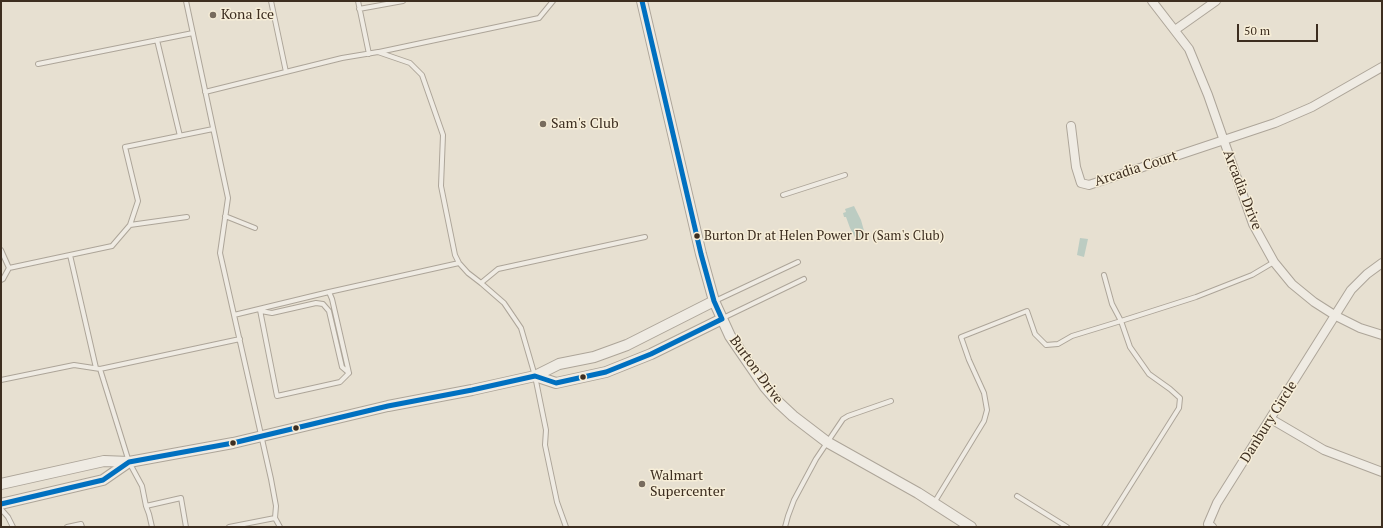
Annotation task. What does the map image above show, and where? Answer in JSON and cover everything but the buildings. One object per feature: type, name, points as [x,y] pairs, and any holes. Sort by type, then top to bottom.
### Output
[{"type":"street","name":"Burton Drive","points":[[642,1],[701,254],[714,301],[730,336],[765,387],[793,416],[827,442],[934,503],[971,527]]},
{"type":"street","name":"Arcadia Drive","points":[[1152,1],[1189,49],[1208,96],[1253,224],[1274,262],[1292,284],[1314,302],[1336,316],[1360,328],[1382,335]]},
{"type":"street","points":[[1175,30],[1216,1]]},
{"type":"street","points":[[1224,140],[1312,107],[1382,67]]},
{"type":"street","name":"Arcadia Court","points":[[1071,126],[1076,167],[1082,183],[1089,185],[1224,140]]},
{"type":"street","name":"Danbury Circle","points":[[1212,527],[1208,524],[1217,503],[1352,290],[1367,274],[1382,263]]},
{"type":"street","points":[[1,484],[104,461],[129,462],[233,443],[388,406],[535,376],[559,364],[594,357],[627,345],[714,301]]},
{"type":"street","points":[[535,376],[556,383],[606,372],[652,354],[722,318]]},
{"type":"street","points":[[1271,419],[1324,450],[1382,472]]},
{"type":"street","points":[[1,504],[102,480],[129,462]]},
{"type":"lane","points":[[186,1],[228,198],[220,253],[262,436],[276,506],[275,518],[280,527]]},
{"type":"lane","points":[[271,1],[286,72]]},
{"type":"lane","points":[[358,1],[369,54]]},
{"type":"lane","points":[[359,10],[404,1]]},
{"type":"lane","points":[[205,92],[342,58],[369,54],[539,18],[553,1]]},
{"type":"lane","points":[[38,64],[193,33]]},
{"type":"lane","points":[[157,40],[180,136]]},
{"type":"lane","points":[[378,52],[410,63],[422,75],[443,135],[441,186],[455,255],[459,263],[468,273],[504,303],[521,328],[535,376],[546,430],[545,445],[557,502],[566,527]]},
{"type":"lane","points":[[1,280],[9,268],[112,246],[130,225],[138,201],[126,147],[213,129]]},
{"type":"lane","points":[[783,194],[845,175]]},
{"type":"lane","points":[[225,216],[255,228]]},
{"type":"lane","points":[[130,225],[187,218]]},
{"type":"lane","points":[[481,283],[498,270],[645,237]]},
{"type":"lane","points":[[1,250],[9,268]]},
{"type":"lane","points":[[70,255],[98,369],[129,462],[142,486],[152,527]]},
{"type":"lane","points":[[714,301],[798,262]]},
{"type":"lane","points":[[934,503],[984,421],[988,410],[984,393],[969,360],[961,336],[1027,311],[1035,334],[1046,345],[1058,344],[1072,336],[1210,292],[1252,275],[1274,262]]},
{"type":"lane","points":[[234,315],[459,263]]},
{"type":"lane","points":[[1104,275],[1112,304],[1121,321],[1130,347],[1149,374],[1180,398],[1179,408],[1104,527]]},
{"type":"lane","points":[[722,318],[804,279]]},
{"type":"lane","points":[[329,292],[332,299],[349,373]]},
{"type":"lane","points":[[260,310],[272,314],[316,303],[322,304],[329,311],[342,367],[349,373]]},
{"type":"lane","points":[[260,310],[277,396],[340,382],[349,373]]},
{"type":"lane","points":[[1,380],[74,365],[98,369],[240,339]]},
{"type":"lane","points":[[785,527],[794,500],[816,459],[843,419],[891,401]]},
{"type":"lane","points":[[1017,496],[1067,527]]},
{"type":"lane","points":[[146,506],[181,498],[186,527]]},
{"type":"lane","points":[[1,509],[8,517],[13,527]]},
{"type":"lane","points":[[228,527],[275,518]]},
{"type":"lane","points":[[67,527],[81,524],[82,527]]},
{"type":"shaded area","points":[[854,206],[861,220],[866,238],[857,241],[843,213],[846,212],[845,209]]},
{"type":"shaded area","points":[[1080,238],[1088,239],[1084,257],[1077,255]]},
{"type":"transit line","points":[[1,504],[103,480],[129,462],[233,443],[388,406],[535,376],[556,383],[606,372],[651,354],[722,319],[714,301],[701,254],[642,1]]},
{"type":"place","name":"Kona Ice","points":[[213,15]]},
{"type":"place","name":"Sam's Club","points":[[543,124]]},
{"type":"place","name":"Burton Dr at Helen Power Dr (Sam's Club)","points":[[697,236]]},
{"type":"place","name":"Walmart Supercenter","points":[[642,484]]}]
